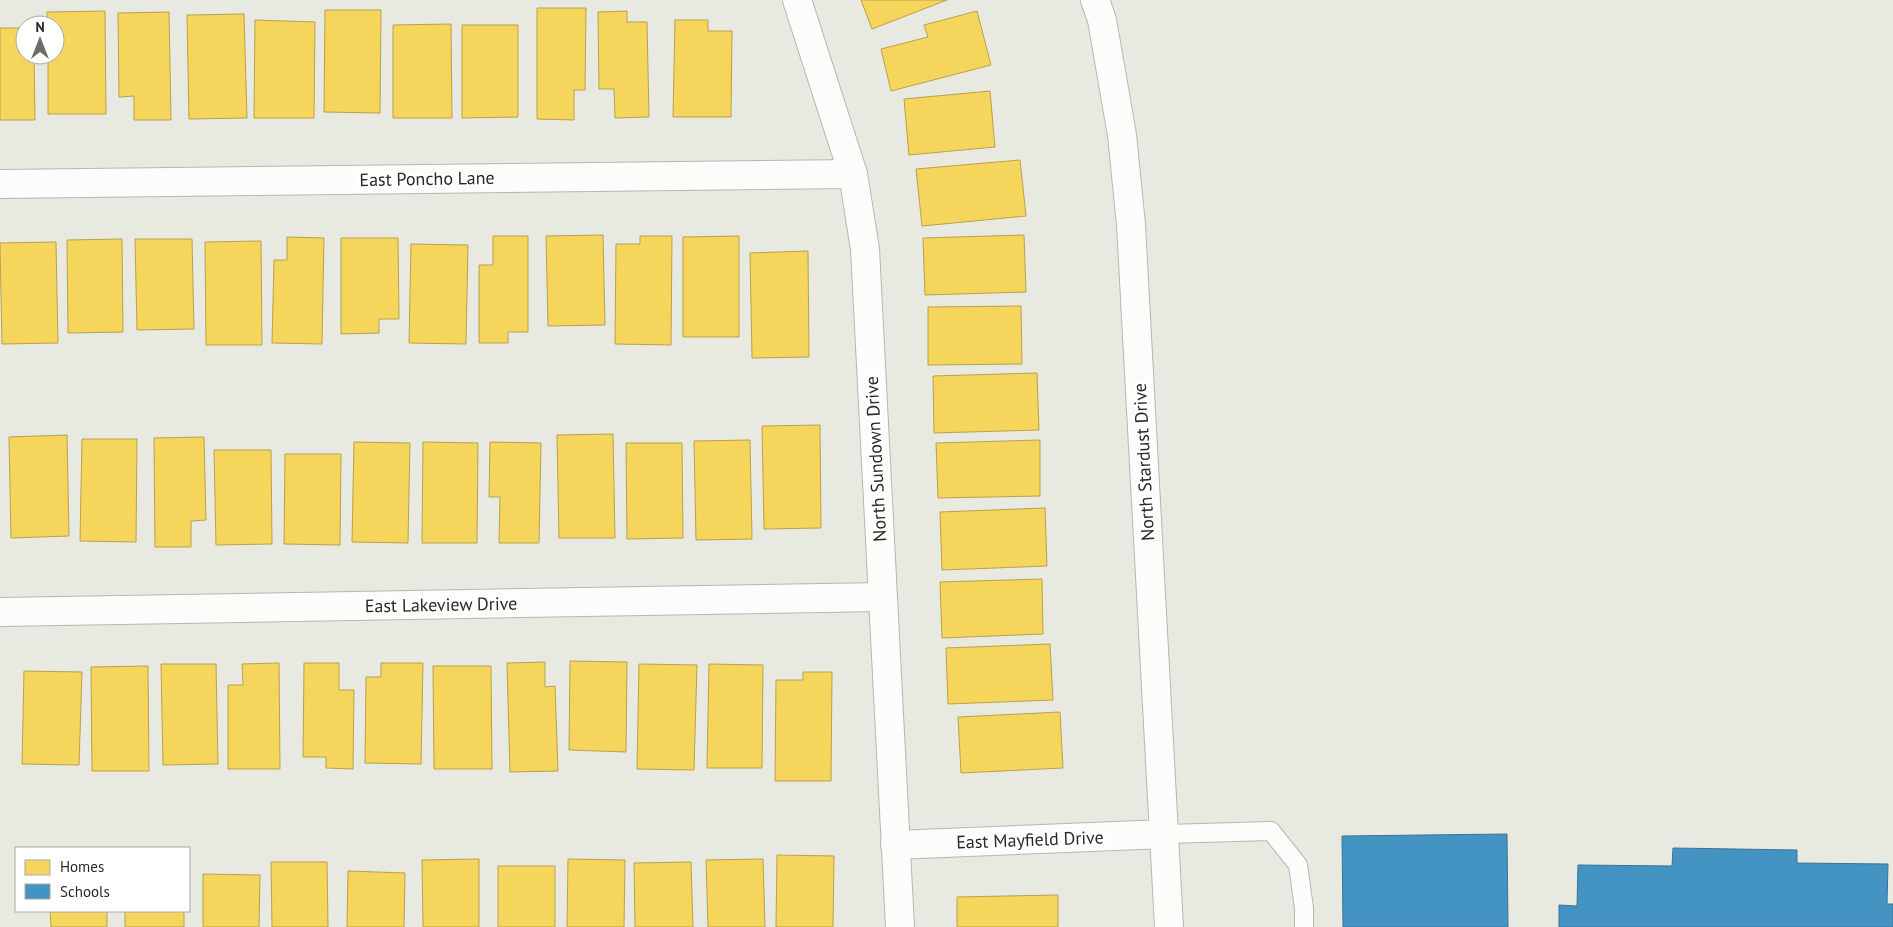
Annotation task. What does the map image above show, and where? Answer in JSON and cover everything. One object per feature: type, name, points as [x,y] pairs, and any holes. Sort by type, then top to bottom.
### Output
[{"type":"street","name":"North Sundown Drive","points":[[797,0],[853,174],[865,249],[900,927]]},
{"type":"street","name":"North Stardust Drive","points":[[1095,0],[1102,20],[1122,135],[1131,225],[1169,927]]},
{"type":"street","name":"East Poncho Lane","points":[[0,184],[853,174]]},
{"type":"street","name":"East Lakeview Drive","points":[[0,612],[882,597]]},
{"type":"street","name":"East Mayfield Drive","points":[[896,845],[1165,834]]},
{"type":"lane","points":[[1165,834],[1271,831],[1298,865],[1304,908],[1304,927]]},
{"type":"building: Homes","points":[[861,0],[947,0],[872,29]]},
{"type":"building: Homes","points":[[537,8],[586,8],[585,90],[574,90],[574,120],[537,119]]},
{"type":"building: Homes","points":[[325,10],[381,10],[380,113],[324,112]]},
{"type":"building: Homes","points":[[105,11],[106,114],[48,114],[48,65],[65,65],[65,15],[47,15],[47,12]]},
{"type":"building: Homes","points":[[627,11],[627,22],[647,22],[649,117],[615,118],[614,89],[599,89],[598,12]]},
{"type":"building: Homes","points":[[977,11],[991,65],[891,91],[881,49],[928,37],[924,25]]},
{"type":"building: Homes","points":[[169,12],[171,120],[134,120],[134,96],[119,97],[118,13]]},
{"type":"building: Homes","points":[[244,14],[247,118],[189,119],[187,15]]},
{"type":"building: Homes","points":[[255,20],[315,22],[314,118],[254,118]]},
{"type":"building: Homes","points":[[675,20],[708,20],[708,31],[732,31],[731,117],[673,117]]},
{"type":"building: Homes","points":[[451,24],[452,118],[393,118],[393,25]]},
{"type":"building: Homes","points":[[462,25],[518,25],[518,117],[462,118]]},
{"type":"building: Homes","points":[[0,28],[15,28],[15,65],[34,65],[35,120],[0,120]]},
{"type":"building: Homes","points":[[990,91],[995,147],[909,155],[904,99]]},
{"type":"building: Homes","points":[[1020,160],[1026,216],[922,226],[916,169]]},
{"type":"building: Homes","points":[[603,235],[605,325],[548,326],[546,236]]},
{"type":"building: Homes","points":[[1024,235],[1026,292],[925,295],[923,238]]},
{"type":"building: Homes","points":[[493,236],[528,236],[528,332],[508,332],[508,343],[479,343],[479,265],[493,265]]},
{"type":"building: Homes","points":[[640,236],[672,236],[671,345],[615,344],[616,244],[640,244]]},
{"type":"building: Homes","points":[[739,236],[739,337],[683,337],[683,237]]},
{"type":"building: Homes","points":[[287,237],[324,238],[322,344],[272,343],[274,260],[287,260]]},
{"type":"building: Homes","points":[[341,238],[398,238],[399,319],[379,319],[379,333],[341,334]]},
{"type":"building: Homes","points":[[122,239],[123,332],[68,333],[67,240]]},
{"type":"building: Homes","points":[[135,239],[192,239],[194,329],[137,330]]},
{"type":"building: Homes","points":[[261,241],[262,345],[206,345],[205,242]]},
{"type":"building: Homes","points":[[56,242],[58,343],[2,344],[0,243]]},
{"type":"building: Homes","points":[[411,244],[468,245],[466,344],[409,343]]},
{"type":"building: Homes","points":[[808,251],[809,357],[752,358],[750,253]]},
{"type":"building: Homes","points":[[1021,306],[1022,364],[928,365],[928,307]]},
{"type":"building: Homes","points":[[1037,373],[1039,430],[934,433],[933,376]]},
{"type":"building: Homes","points":[[820,425],[821,528],[764,529],[762,426]]},
{"type":"building: Homes","points":[[613,434],[615,538],[559,538],[557,435]]},
{"type":"building: Homes","points":[[67,435],[69,536],[11,538],[9,437]]},
{"type":"building: Homes","points":[[204,437],[206,520],[191,521],[191,547],[155,547],[154,438]]},
{"type":"building: Homes","points":[[82,439],[137,439],[136,542],[80,541]]},
{"type":"building: Homes","points":[[750,440],[752,539],[696,540],[694,441]]},
{"type":"building: Homes","points":[[1040,440],[1040,496],[938,498],[936,443]]},
{"type":"building: Homes","points":[[354,442],[410,443],[408,543],[352,542]]},
{"type":"building: Homes","points":[[423,442],[478,443],[477,543],[422,543]]},
{"type":"building: Homes","points":[[490,442],[541,443],[539,543],[499,543],[500,497],[489,497]]},
{"type":"building: Homes","points":[[626,443],[682,443],[683,538],[627,539]]},
{"type":"building: Homes","points":[[214,450],[271,450],[272,544],[216,545]]},
{"type":"building: Homes","points":[[285,454],[341,454],[340,545],[284,544]]},
{"type":"building: Homes","points":[[1045,508],[1047,566],[942,570],[940,512]]},
{"type":"building: Homes","points":[[1042,579],[1043,634],[942,638],[940,582]]},
{"type":"building: Homes","points":[[1050,644],[1053,700],[948,704],[946,648]]},
{"type":"building: Homes","points":[[570,661],[627,662],[626,752],[569,750]]},
{"type":"building: Homes","points":[[545,662],[545,687],[555,686],[558,771],[510,772],[507,663]]},
{"type":"building: Homes","points":[[279,663],[280,769],[228,769],[228,685],[243,685],[242,664]]},
{"type":"building: Homes","points":[[304,663],[339,663],[339,690],[354,690],[353,769],[326,768],[326,757],[303,757]]},
{"type":"building: Homes","points":[[381,663],[423,663],[421,764],[365,763],[366,677],[381,677]]},
{"type":"building: Homes","points":[[161,664],[216,664],[218,764],[163,765]]},
{"type":"building: Homes","points":[[639,664],[697,665],[694,770],[637,769]]},
{"type":"building: Homes","points":[[709,664],[763,665],[762,768],[707,768]]},
{"type":"building: Homes","points":[[148,666],[149,771],[92,771],[91,667]]},
{"type":"building: Homes","points":[[433,666],[491,666],[492,769],[434,769]]},
{"type":"building: Homes","points":[[24,671],[82,672],[79,765],[22,764]]},
{"type":"building: Homes","points":[[803,672],[832,672],[831,781],[775,781],[776,680],[803,680]]},
{"type":"building: Homes","points":[[1060,712],[1063,768],[961,773],[958,717]]},
{"type":"building: Homes","points":[[777,855],[834,856],[833,927],[776,927]]},
{"type":"building: Homes","points":[[479,859],[479,927],[423,927],[422,860]]},
{"type":"building: Homes","points":[[568,859],[625,860],[624,927],[567,927]]},
{"type":"building: Homes","points":[[763,859],[765,927],[708,927],[706,860]]},
{"type":"building: Homes","points":[[271,862],[327,862],[328,927],[272,927]]},
{"type":"building: Homes","points":[[691,862],[693,927],[635,927],[634,863]]},
{"type":"building: Homes","points":[[498,866],[555,866],[555,927],[498,927]]},
{"type":"building: Homes","points":[[348,871],[405,873],[404,927],[347,927]]},
{"type":"building: Homes","points":[[203,874],[260,875],[259,927],[203,927]]},
{"type":"building: Homes","points":[[1058,895],[1058,927],[957,927],[957,897]]},
{"type":"building: Homes","points":[[50,912],[107,912],[107,927],[51,927]]},
{"type":"building: Homes","points":[[125,912],[184,912],[184,927],[125,927]]},
{"type":"building: Schools","points":[[1507,834],[1508,927],[1343,927],[1342,836]]},
{"type":"building: Schools","points":[[1673,848],[1797,850],[1797,863],[1888,864],[1887,904],[1893,904],[1893,927],[1559,927],[1559,905],[1577,906],[1578,865],[1672,866]]}]
